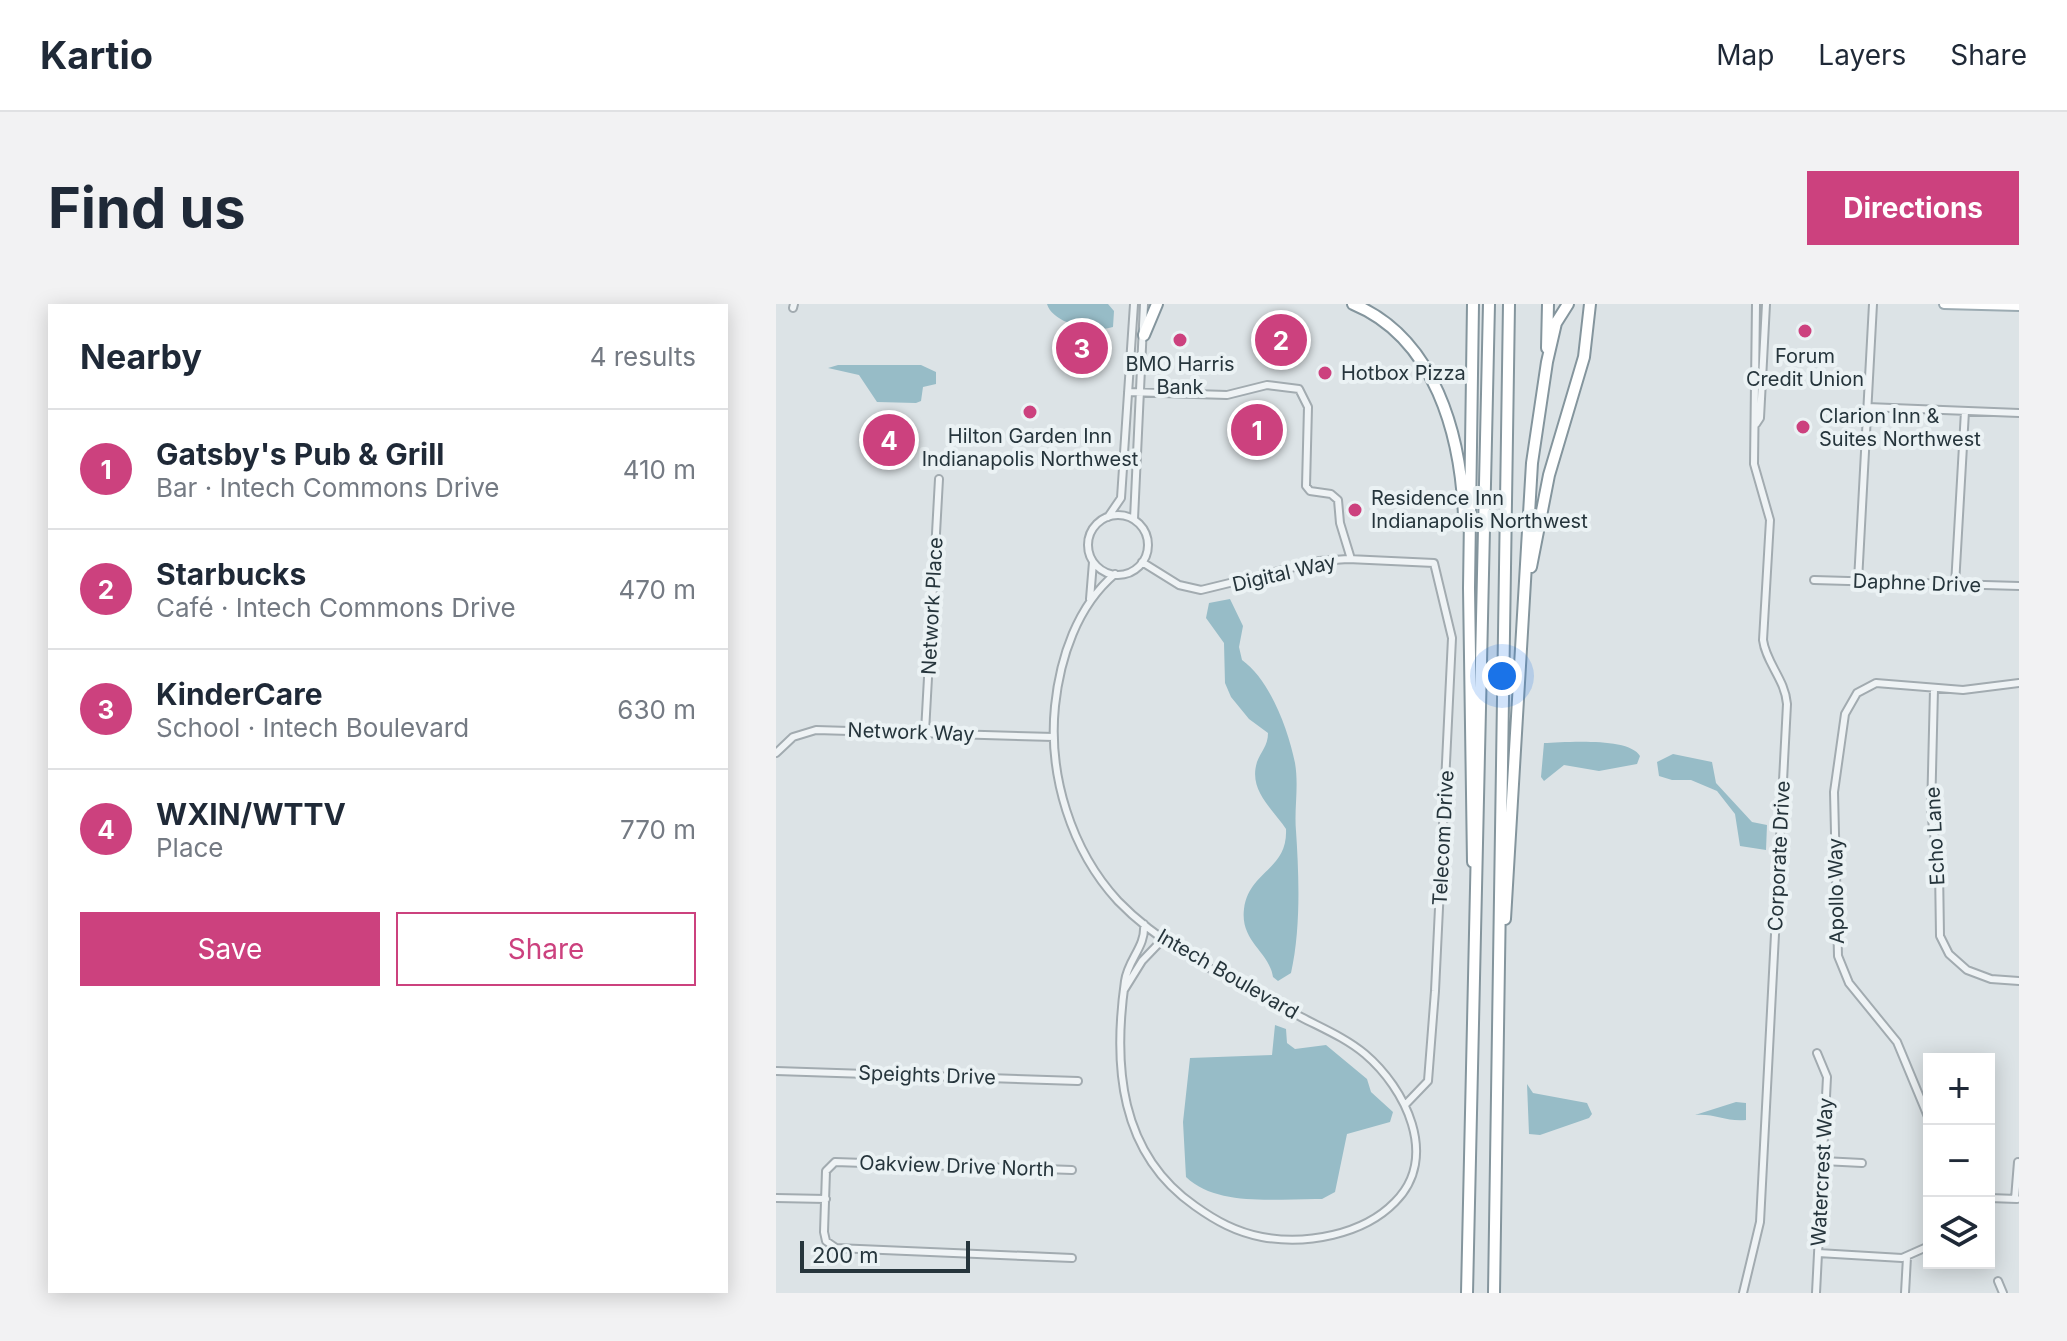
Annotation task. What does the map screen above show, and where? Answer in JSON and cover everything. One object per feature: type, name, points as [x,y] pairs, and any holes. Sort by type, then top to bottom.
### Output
[{"type":"highway","points":[[1144,335],[1157,304]]},
{"type":"highway","points":[[1339,304],[1396,333]]},
{"type":"highway","points":[[1353,304],[1375,315],[1396,333],[1430,376],[1451,426],[1459,459],[1469,588]]},
{"type":"highway","points":[[1473,304],[1469,588],[1470,841],[1476,878]]},
{"type":"highway","points":[[1467,1293],[1476,878],[1480,841],[1489,304]]},
{"type":"highway","points":[[1494,1293],[1509,304]]},
{"type":"highway","points":[[1547,362],[1548,304]]},
{"type":"highway","points":[[1501,943],[1508,895],[1530,482],[1547,362],[1559,317],[1568,304]]},
{"type":"highway","points":[[1526,598],[1549,475],[1586,348],[1590,306]]},
{"type":"main road","points":[[1944,304],[2019,306]]},
{"type":"street","points":[[1134,304],[1121,498],[1108,517],[1090,534],[1088,545],[1093,560],[1105,571],[1115,574],[1131,571],[1142,562],[1147,538],[1134,519],[1144,304]]},
{"type":"street","name":"Corporate Drive","points":[[1743,1293],[1760,1222],[1787,706],[1784,685],[1763,644],[1770,520],[1754,464],[1756,304]]},
{"type":"street","name":"Corporate Drive","points":[[1756,424],[1760,418],[1766,304]]},
{"type":"street","points":[[1858,581],[1873,304]]},
{"type":"street","points":[[1128,392],[1227,395],[1267,385],[1299,389],[1308,407],[1306,486],[1310,491],[1331,494],[1338,500],[1340,523],[1351,559]]},
{"type":"street","points":[[1867,407],[2019,413]]},
{"type":"street","points":[[1955,585],[1965,411]]},
{"type":"street","name":"Network Place","points":[[925,732],[939,479]]},
{"type":"street","points":[[1108,517],[1120,515],[1134,519]]},
{"type":"street","name":"Digital Way","points":[[1142,562],[1179,585],[1201,590],[1300,565],[1351,559],[1434,563]]},
{"type":"street","name":"Intech Boulevard","points":[[1093,560],[1090,599],[1063,662],[1056,696],[1054,737],[1060,785],[1076,834],[1108,888],[1163,939],[1356,1048],[1383,1072],[1405,1105],[1416,1145],[1416,1166],[1396,1202],[1361,1225],[1320,1237],[1295,1240],[1268,1238],[1231,1228],[1180,1196],[1156,1170],[1138,1142],[1126,1112],[1121,1079],[1124,990]]},
{"type":"street","name":"Telecom Drive","points":[[1405,1105],[1428,1081],[1435,991],[1452,638],[1434,563]]},
{"type":"street","name":"Intech Boulevard","points":[[1090,599],[1115,574]]},
{"type":"street","name":"Daphne Drive","points":[[1814,580],[2019,586]]},
{"type":"street","name":"Apollo Way","points":[[1923,1105],[1897,1042],[1849,983],[1837,952],[1835,787],[1846,711],[1859,691],[1884,683],[1934,689]]},
{"type":"street","points":[[1934,689],[1963,690],[2019,683]]},
{"type":"street","name":"Echo Lane","points":[[1934,689],[1930,805],[1939,868],[1940,934],[1949,954],[1967,970],[1991,979],[2019,981]]},
{"type":"street","name":"Network Way","points":[[776,753],[793,737],[814,730],[1054,737]]},
{"type":"street","points":[[1124,990],[1128,969],[1144,941],[1144,924]]},
{"type":"street","points":[[1124,990],[1142,961],[1163,939]]},
{"type":"street","name":"Watercrest Way","points":[[1816,1293],[1827,1077],[1817,1053]]},
{"type":"street","name":"Speights Drive","points":[[776,1071],[1078,1081]]},
{"type":"street","points":[[1823,1161],[1862,1163]]},
{"type":"street","name":"Oakview Drive North","points":[[826,1199],[827,1168],[835,1162],[1072,1170]]},
{"type":"street","points":[[1995,1198],[2017,1199],[2018,1162]]},
{"type":"street","points":[[776,1198],[826,1199],[825,1236],[836,1248],[1072,1258]]},
{"type":"street","points":[[1818,1253],[1907,1257],[1923,1249]]},
{"type":"street","points":[[1905,1293],[1907,1257]]},
{"type":"street","points":[[1998,1281],[2003,1293]]},
{"type":"water","points":[[1047,304],[1108,304],[1114,311],[1113,327],[1085,328],[1066,322],[1057,317]]},
{"type":"water","points":[[838,365],[921,365],[936,372],[936,384],[923,387],[921,401],[916,403],[877,402],[859,375],[828,368]]},
{"type":"water","points":[[1230,599],[1243,626],[1239,647],[1242,660],[1269,692],[1288,735],[1295,763],[1298,920],[1291,973],[1278,981],[1246,930],[1244,909],[1253,886],[1281,853],[1286,829],[1263,799],[1256,782],[1257,762],[1268,733],[1249,719],[1231,697],[1225,683],[1224,643],[1206,618],[1209,603]]},
{"type":"water","points":[[1544,743],[1611,743],[1634,750],[1640,756],[1637,764],[1599,771],[1564,765],[1544,781],[1541,777]]},
{"type":"water","points":[[1673,754],[1712,762],[1716,783],[1752,822],[1767,825],[1766,850],[1740,846],[1735,814],[1717,791],[1691,780],[1659,776],[1657,762]]},
{"type":"water","points":[[1275,1025],[1286,1029],[1287,1043],[1295,1049],[1326,1045],[1367,1079],[1371,1092],[1393,1112],[1390,1122],[1347,1134],[1335,1192],[1322,1199],[1232,1197],[1199,1187],[1186,1177],[1183,1122],[1190,1058],[1272,1055]]},
{"type":"water","points":[[1527,1084],[1533,1093],[1587,1103],[1592,1114],[1589,1118],[1540,1135],[1529,1134]]},
{"type":"water","points":[[1736,1102],[1746,1103],[1746,1120],[1695,1115]]},
{"type":"place","name":"Forum Credit Union","points":[[1805,331]]},
{"type":"place","name":"BMO Harris Bank","points":[[1180,340]]},
{"type":"place","name":"Starbucks","points":[[1281,340]]},
{"type":"place","name":"KinderCare","points":[[1082,348]]},
{"type":"place","name":"Hotbox Pizza","points":[[1325,373]]},
{"type":"place","name":"Hilton Garden Inn Indianapolis Northwest","points":[[1030,412]]},
{"type":"place","name":"Clarion Inn & Suites Northwest","points":[[1803,427]]},
{"type":"place","name":"Gatsby's Pub & Grill","points":[[1257,430]]},
{"type":"place","name":"WXIN/WTTV","points":[[889,440]]},
{"type":"place","name":"Residence Inn Indianapolis Northwest","points":[[1355,510]]}]
